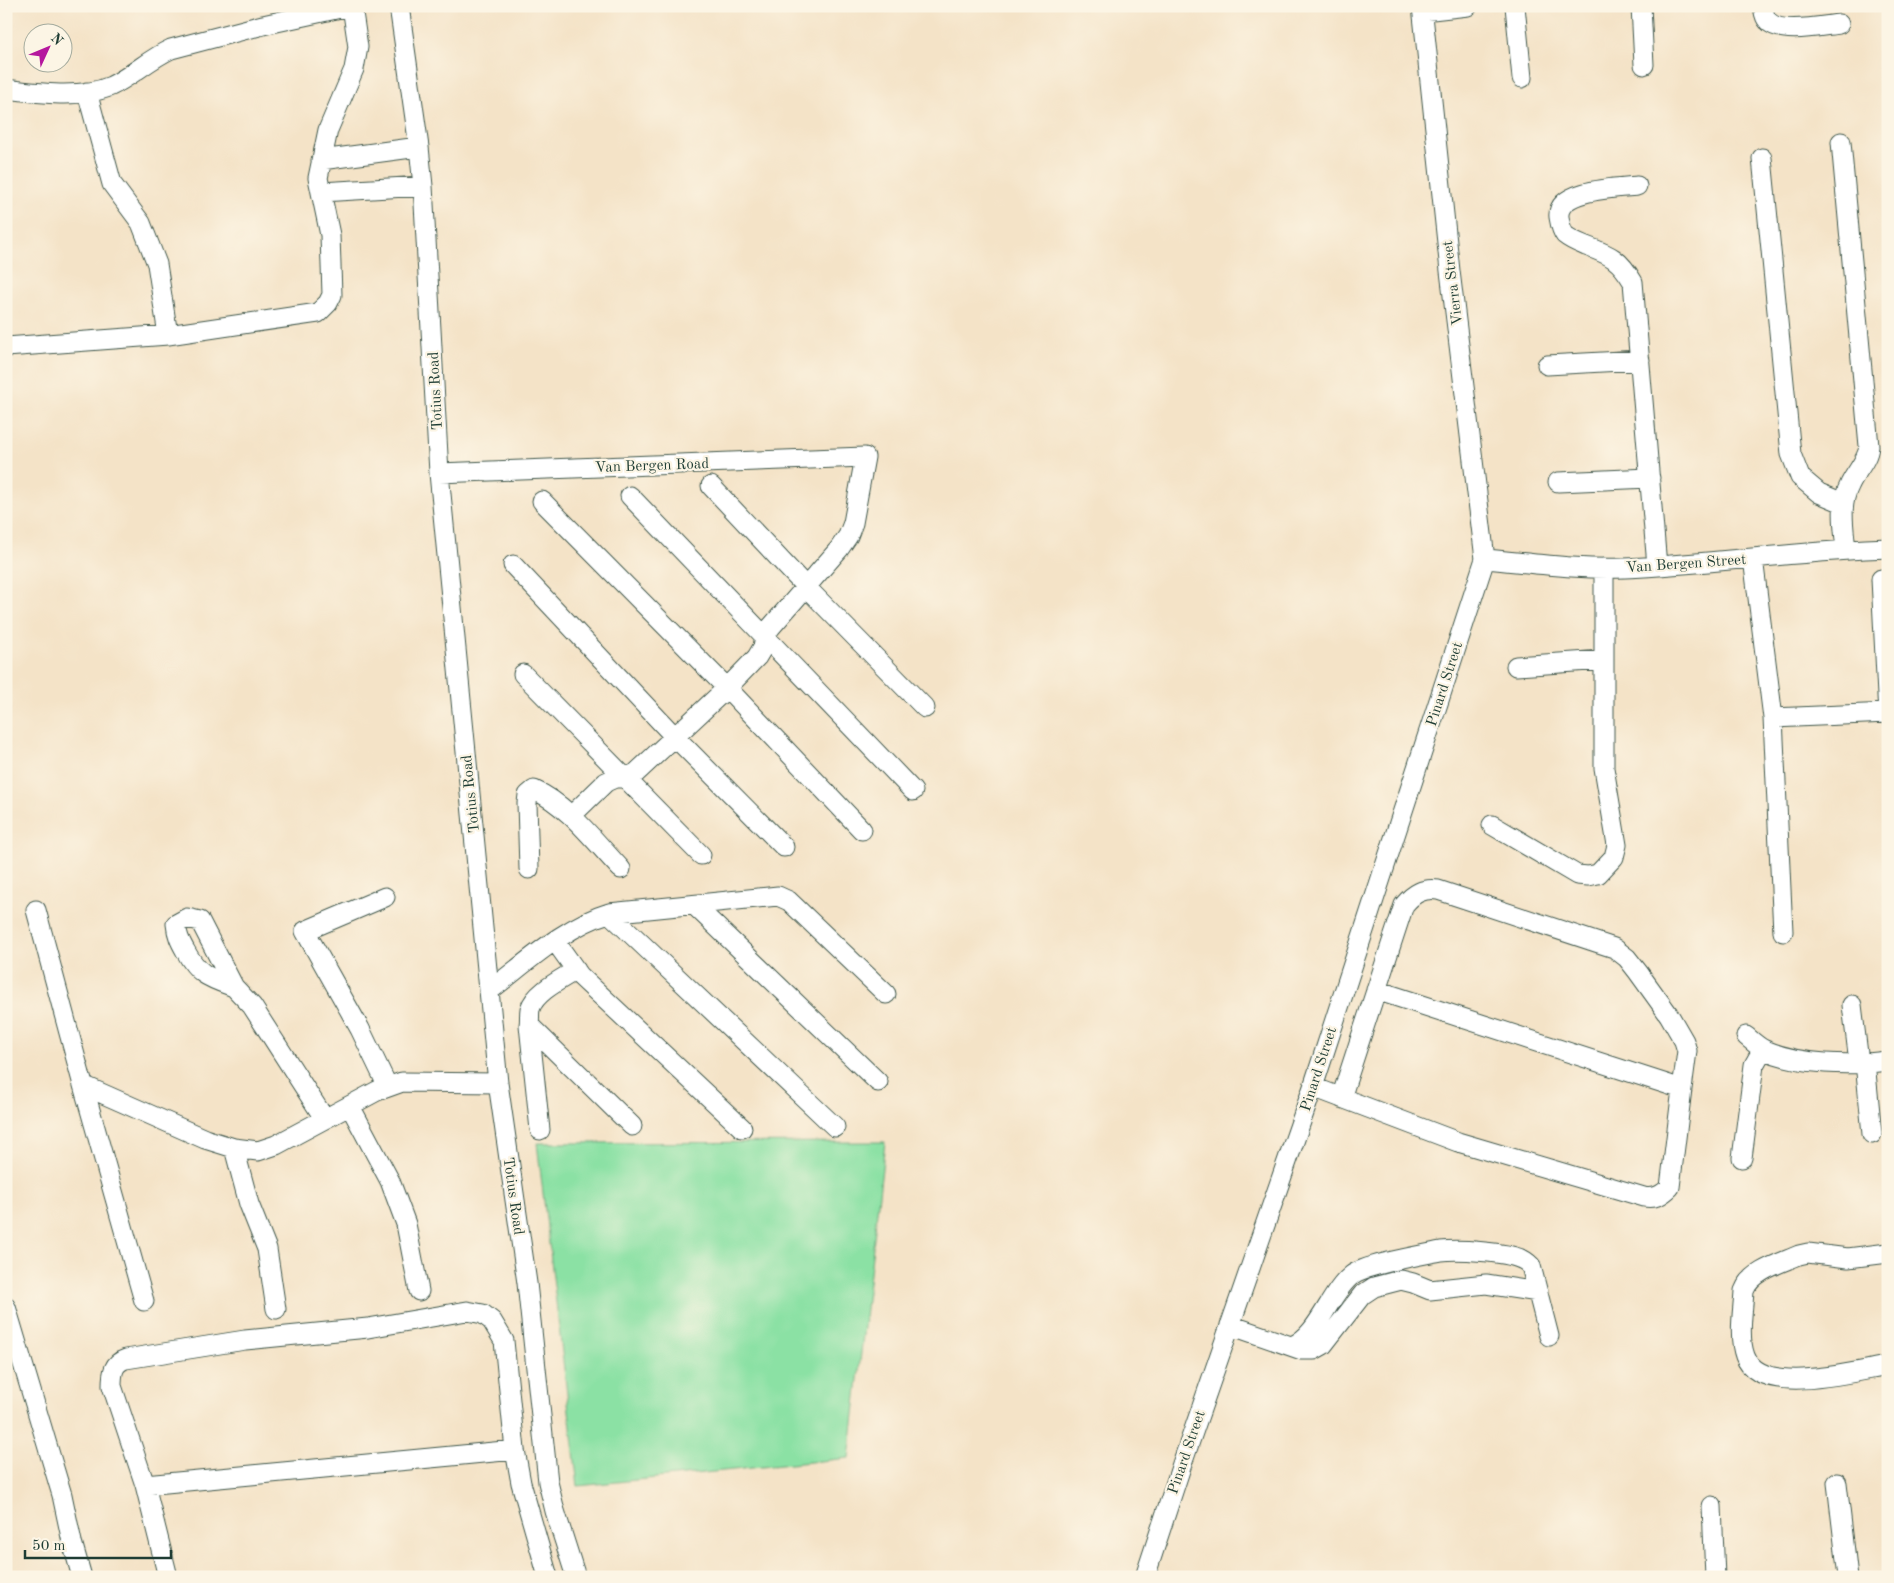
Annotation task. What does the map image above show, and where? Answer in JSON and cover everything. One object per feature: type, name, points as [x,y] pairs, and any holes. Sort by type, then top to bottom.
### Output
[{"type":"street","points":[[6,89],[37,92],[87,92],[112,85],[171,49],[263,25],[351,6],[358,47],[354,68],[332,120],[318,178],[331,242],[332,295],[328,303],[318,313],[168,335],[6,347]]},
{"type":"street","name":"Totius Road","points":[[399,6],[423,186],[439,474],[498,1083],[527,1283],[548,1482],[576,1577]]},
{"type":"street","points":[[1422,9],[1468,6]]},
{"type":"street","points":[[1515,6],[1522,78]]},
{"type":"street","points":[[1641,6],[1644,64]]},
{"type":"street","points":[[1763,6],[1765,17],[1769,23],[1777,27],[1787,29],[1838,24]]},
{"type":"street","name":"Vierra Street","points":[[1422,9],[1450,271],[1485,559]]},
{"type":"street","points":[[87,92],[112,184],[142,223],[149,240],[157,264],[168,335]]},
{"type":"street","points":[[1841,142],[1869,446],[1867,456],[1848,486],[1843,503],[1846,550]]},
{"type":"street","points":[[321,160],[419,147]]},
{"type":"street","points":[[1762,158],[1791,454],[1800,477],[1819,493],[1843,503]]},
{"type":"street","points":[[321,192],[423,186]]},
{"type":"street","points":[[1637,186],[1597,190],[1573,197],[1564,202],[1558,211],[1560,226],[1565,234],[1574,241],[1609,255],[1620,263],[1633,282],[1657,566]]},
{"type":"street","points":[[1548,366],[1640,360]]},
{"type":"street","name":"Van Bergen Road","points":[[439,474],[865,457],[848,536],[806,587]]},
{"type":"street","points":[[1558,482],[1650,478]]},
{"type":"street","points":[[710,486],[925,708]]},
{"type":"street","points":[[630,496],[913,790]]},
{"type":"street","points":[[542,501],[727,688],[862,830]]},
{"type":"street","name":"Van Bergen Street","points":[[1485,559],[1604,568],[1657,566],[1888,548]]},
{"type":"street","points":[[1754,558],[1774,718],[1783,932]]},
{"type":"street","name":"Pinard Street","points":[[1145,1577],[1313,1088],[1354,957],[1485,559]]},
{"type":"street","points":[[513,565],[675,737],[784,847]]},
{"type":"street","points":[[1492,825],[1576,875],[1588,876],[1598,874],[1614,857],[1617,845],[1616,832],[1604,768],[1604,568]]},
{"type":"street","points":[[1774,718],[1888,714],[1881,579]]},
{"type":"street","points":[[571,816],[606,782],[615,778],[626,778],[636,773],[727,688],[757,657],[771,627],[806,587]]},
{"type":"street","points":[[1516,666],[1604,660]]},
{"type":"street","points":[[523,674],[701,855]]},
{"type":"street","points":[[530,869],[527,803],[528,794],[534,790],[546,795],[571,816],[621,868]]},
{"type":"street","points":[[1313,1088],[1458,1142],[1610,1188],[1650,1198],[1670,1187],[1687,1051],[1684,1041],[1669,1015],[1627,958],[1614,948],[1438,890],[1427,889],[1411,896],[1404,905],[1341,1098]]},
{"type":"street","points":[[489,991],[555,941],[592,918],[608,913],[778,896],[789,901],[886,994]]},
{"type":"street","points":[[385,897],[305,931],[360,1029],[388,1087]]},
{"type":"street","points":[[694,905],[878,1082]]},
{"type":"street","points":[[36,910],[144,1301]]},
{"type":"street","points":[[608,913],[835,1127]]},
{"type":"street","points":[[555,941],[580,976],[742,1128]]},
{"type":"street","points":[[540,1130],[530,1008],[546,988],[576,970]]},
{"type":"street","points":[[234,987],[252,1006],[324,1118]]},
{"type":"street","points":[[1376,990],[1682,1089]]},
{"type":"street","points":[[1852,1005],[1872,1134]]},
{"type":"street","points":[[530,1025],[632,1126]]},
{"type":"street","points":[[1746,1036],[1763,1049],[1803,1061],[1888,1061]]},
{"type":"street","points":[[1742,1158],[1754,1066],[1763,1049]]},
{"type":"street","points":[[83,1085],[205,1139],[234,1148],[258,1151],[276,1145],[324,1118],[402,1082],[498,1083]]},
{"type":"street","points":[[350,1106],[390,1181],[406,1224],[419,1291]]},
{"type":"street","points":[[234,1148],[249,1204],[267,1249],[276,1308]]},
{"type":"street","points":[[1292,1346],[1305,1337],[1352,1275],[1358,1271],[1441,1250],[1515,1257],[1531,1266],[1549,1336]]},
{"type":"street","points":[[1888,1253],[1848,1258],[1808,1254],[1799,1255],[1753,1277],[1746,1283],[1744,1291],[1742,1344],[1749,1364],[1759,1372],[1774,1377],[1812,1378],[1888,1366]]},
{"type":"street","points":[[1403,1259],[1406,1281]]},
{"type":"street","points":[[1230,1325],[1302,1350],[1314,1350],[1319,1348],[1362,1295],[1374,1287],[1401,1280],[1430,1290],[1486,1284],[1538,1292]]},
{"type":"street","points":[[6,1307],[62,1495],[82,1577]]},
{"type":"street","points":[[168,1577],[145,1485],[112,1386],[112,1372],[116,1364],[121,1360],[245,1340],[368,1328],[468,1311],[484,1314],[488,1317],[498,1329],[504,1341],[514,1450],[521,1483],[548,1577]]},
{"type":"street","points":[[145,1485],[514,1450]]},
{"type":"street","points":[[1836,1483],[1848,1577]]},
{"type":"street","points":[[1712,1506],[1715,1577]]},
{"type":"green space","points":[[885,1142],[849,1458],[578,1486],[537,1143]]}]
